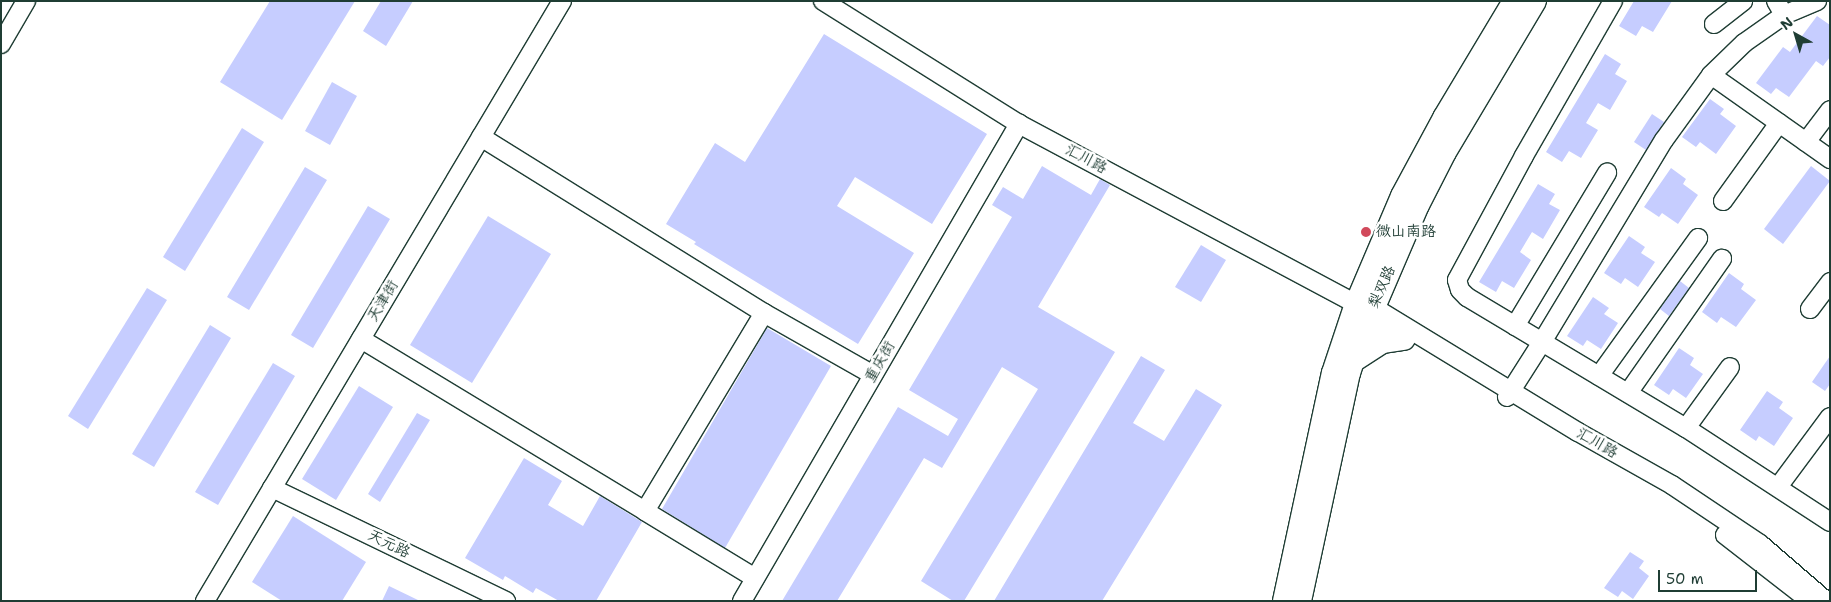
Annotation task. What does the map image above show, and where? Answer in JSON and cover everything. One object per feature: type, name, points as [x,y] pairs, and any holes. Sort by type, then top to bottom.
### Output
[{"type":"main road","name":"梨双路","points":[[1284,601],[1322,419],[1345,361],[1360,340],[1383,321],[1402,196],[1444,118],[1514,1]]},
{"type":"main road","name":"梨双路","points":[[1300,601],[1345,361],[1383,321],[1418,205],[1445,152],[1534,1]]},
{"type":"main road","points":[[1345,361],[1382,342],[1383,321]]},
{"type":"street","points":[[1,44],[26,1]]},
{"type":"street","name":"天津街","points":[[205,601],[562,1]]},
{"type":"street","name":"汇川路","points":[[823,1],[1019,124],[1383,321],[1672,486],[1760,544],[1826,601]]},
{"type":"street","points":[[1613,1],[1524,156],[1457,280],[1460,290],[1467,297],[1686,428],[1830,522]]},
{"type":"street","points":[[1714,24],[1743,1]]},
{"type":"street","points":[[1509,393],[1664,140],[1711,74],[1780,8],[1817,1]]},
{"type":"street","points":[[1711,74],[1830,159]]},
{"type":"street","points":[[1806,142],[1830,110]]},
{"type":"street","points":[[1723,202],[1779,123]]},
{"type":"street","name":"重庆街","points":[[742,601],[1019,124]]},
{"type":"street","points":[[481,137],[764,313],[873,375]]},
{"type":"street","points":[[1515,326],[1607,173]]},
{"type":"street","points":[[1599,376],[1698,238]]},
{"type":"street","points":[[1628,393],[1722,259]]},
{"type":"street","points":[[1810,310],[1830,282]]},
{"type":"street","points":[[645,511],[764,313]]},
{"type":"street","points":[[361,339],[755,578]]},
{"type":"street","points":[[1686,428],[1730,367]]},
{"type":"street","name":"汇川路","points":[[1509,393],[1757,557],[1810,601]]},
{"type":"street","points":[[1778,487],[1830,417]]},
{"type":"street","name":"天元路","points":[[272,488],[506,601]]},
{"type":"building","points":[[270,1],[355,1],[282,120],[220,82]]},
{"type":"building","points":[[381,1],[413,1],[386,46],[363,31]]},
{"type":"building","points":[[1634,1],[1672,1],[1653,32],[1642,26],[1636,36],[1619,26]]},
{"type":"building","points":[[1817,16],[1830,25],[1830,57],[1823,66],[1816,61],[1789,97],[1776,88],[1771,94],[1756,83],[1783,47],[1790,52]]},
{"type":"building","points":[[824,34],[987,134],[932,224],[855,177],[837,206],[914,253],[858,344],[694,244],[696,242],[666,224],[715,143],[745,162]]},
{"type":"building","points":[[1605,54],[1621,64],[1615,74],[1627,81],[1610,110],[1598,103],[1586,123],[1598,130],[1581,158],[1569,151],[1562,162],[1546,152]]},
{"type":"building","points":[[332,82],[357,96],[330,145],[305,131]]},
{"type":"building","points":[[1710,99],[1724,109],[1720,114],[1736,126],[1716,154],[1700,142],[1696,147],[1682,137]]},
{"type":"building","points":[[1652,114],[1664,122],[1646,150],[1634,142]]},
{"type":"building","points":[[242,128],[264,142],[185,271],[163,257]]},
{"type":"building","points":[[1042,166],[1091,195],[1100,179],[1110,185],[1038,307],[1115,352],[964,601],[953,601],[921,581],[1038,389],[1002,367],[942,468],[924,458],[837,601],[782,601],[898,407],[948,436],[958,419],[909,390],[1012,217],[992,205],[1003,187],[1023,199]]},
{"type":"building","points":[[1811,166],[1830,181],[1783,244],[1764,229]]},
{"type":"building","points":[[305,167],[327,180],[249,310],[227,297]]},
{"type":"building","points":[[1671,168],[1686,179],[1683,184],[1698,195],[1678,224],[1662,213],[1659,217],[1644,207]]},
{"type":"building","points":[[1538,184],[1555,194],[1549,204],[1560,210],[1543,239],[1532,232],[1520,252],[1531,260],[1514,288],[1502,281],[1496,292],[1479,282]]},
{"type":"building","points":[[368,206],[390,219],[313,348],[291,335]]},
{"type":"building","points":[[488,216],[551,254],[472,383],[410,345]]},
{"type":"building","points":[[1629,236],[1645,247],[1641,253],[1655,262],[1638,287],[1625,278],[1621,284],[1604,273]]},
{"type":"building","points":[[1201,245],[1226,260],[1201,302],[1175,287]]},
{"type":"building","points":[[1729,273],[1744,284],[1741,289],[1756,300],[1736,327],[1721,317],[1717,323],[1702,312]]},
{"type":"building","points":[[1680,281],[1689,288],[1669,316],[1660,309]]},
{"type":"building","points":[[147,288],[167,300],[88,429],[68,416]]},
{"type":"building","points":[[1593,297],[1609,308],[1604,314],[1618,323],[1601,349],[1587,340],[1583,346],[1567,336]]},
{"type":"building","points":[[210,325],[231,338],[154,467],[132,454]]},
{"type":"building","points":[[767,328],[831,366],[725,548],[662,509]]},
{"type":"building","points":[[1679,348],[1694,358],[1690,365],[1703,374],[1686,398],[1673,389],[1669,395],[1654,385]]},
{"type":"building","points":[[1141,356],[1165,370],[1133,423],[1164,441],[1196,389],[1222,405],[1102,601],[994,601]]},
{"type":"building","points":[[1830,356],[1830,384],[1825,391],[1812,382]]},
{"type":"building","points":[[273,363],[295,376],[218,505],[195,492]]},
{"type":"building","points":[[359,386],[393,407],[336,500],[302,479]]},
{"type":"building","points":[[1767,391],[1783,402],[1779,408],[1793,418],[1774,446],[1759,436],[1756,441],[1740,430]]},
{"type":"building","points":[[417,413],[430,420],[380,502],[368,494]]},
{"type":"building","points":[[524,458],[562,481],[548,505],[583,526],[600,496],[642,522],[596,601],[559,601],[536,588],[533,593],[505,576],[503,580],[465,558]]},
{"type":"building","points":[[293,516],[366,562],[342,601],[282,601],[252,582]]},
{"type":"building","points":[[1630,552],[1644,561],[1639,568],[1649,576],[1633,599],[1622,591],[1618,597],[1604,588]]},
{"type":"building","points":[[389,586],[420,601],[382,601]]},
{"type":"place","name":"微山南路","points":[[1366,232]]}]
